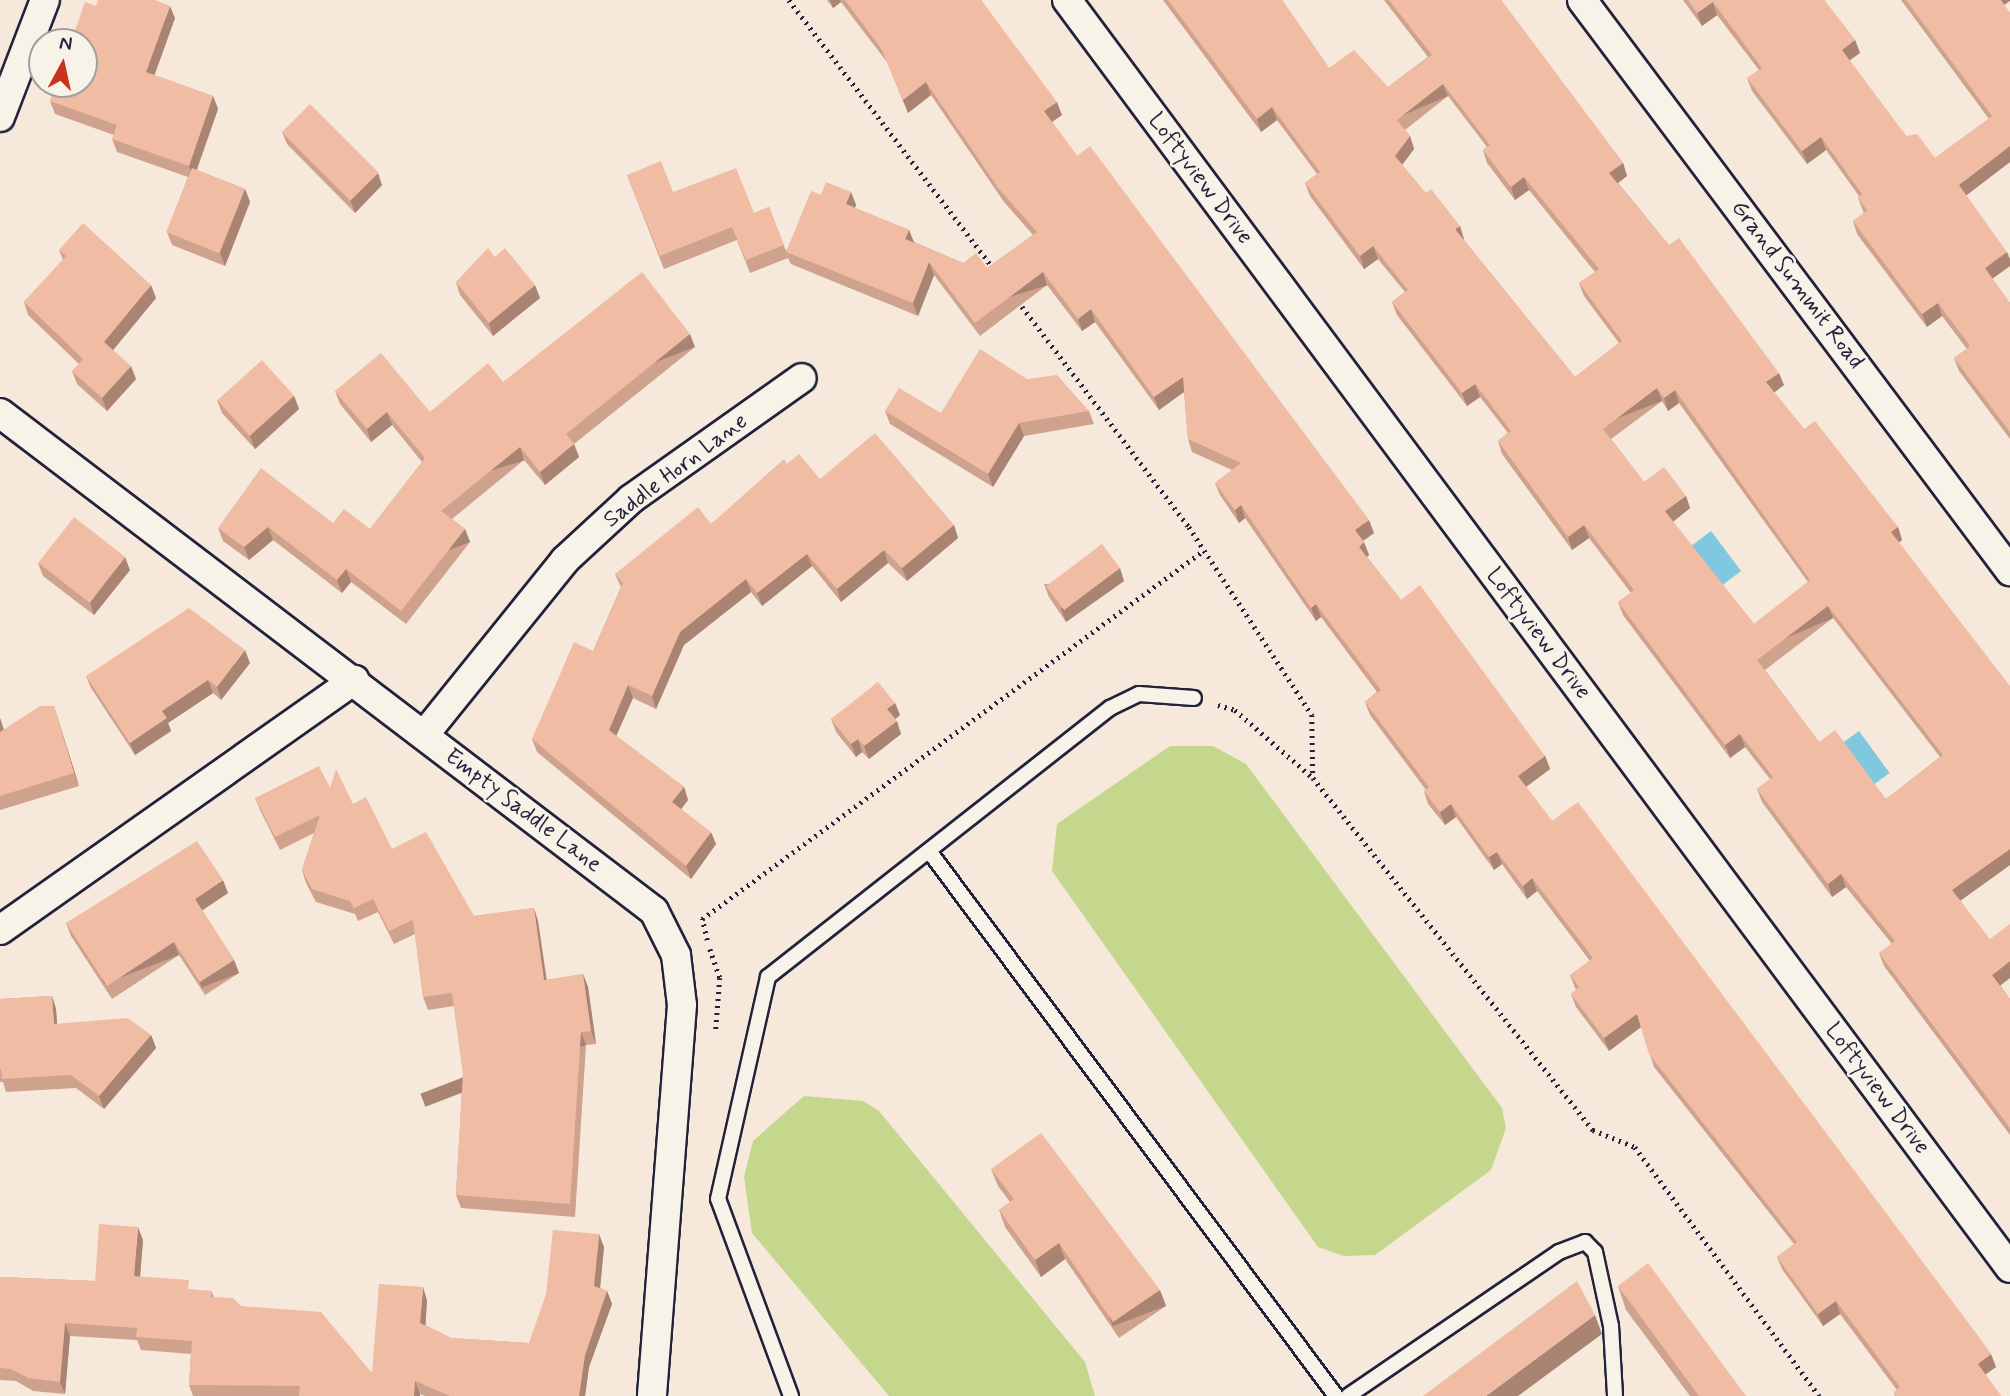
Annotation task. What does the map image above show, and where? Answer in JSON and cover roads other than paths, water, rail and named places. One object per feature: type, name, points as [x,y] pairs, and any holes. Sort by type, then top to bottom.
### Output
[{"type":"street","points":[[0,117],[45,0]]},
{"type":"street","name":"Loftyview Drive","points":[[1067,0],[2010,1268]]},
{"type":"street","name":"Grand Summit Road","points":[[1582,0],[2010,572]]},
{"type":"street","name":"Saddle Horn Lane","points":[[424,735],[565,560],[631,499],[802,378]]},
{"type":"street","name":"Empty Saddle Lane","points":[[0,413],[355,680],[654,911],[676,955],[682,1005],[652,1396]]},
{"type":"street","points":[[0,930],[355,680]]},
{"type":"lane","points":[[791,1396],[718,1199],[768,977],[1110,708],[1139,694],[1194,698]]},
{"type":"lane","points":[[929,851],[1336,1396]]},
{"type":"lane","points":[[1348,1396],[1559,1252],[1585,1242],[1595,1252],[1611,1326],[1615,1396]]},
{"type":"water","points":[[1711,531],[1741,571],[1720,587],[1690,547]]},
{"type":"water","points":[[1859,731],[1890,773],[1873,785],[1842,743]]}]
